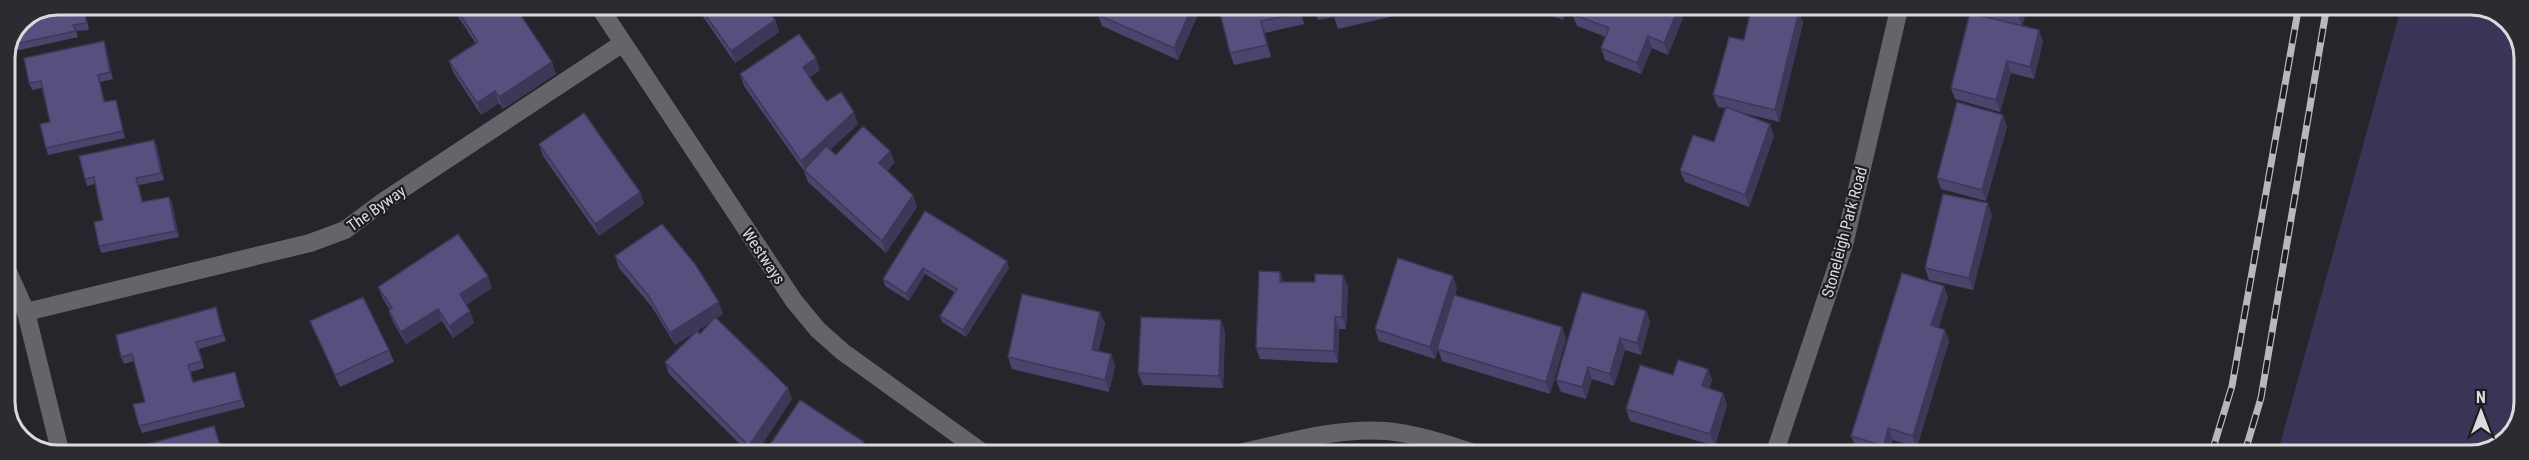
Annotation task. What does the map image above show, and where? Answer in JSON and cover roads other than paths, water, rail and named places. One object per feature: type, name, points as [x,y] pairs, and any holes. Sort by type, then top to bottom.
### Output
[{"type":"street","name":"Westways","points":[[605,15],[794,301],[818,330],[843,352],[972,445]]},
{"type":"street","name":"Stoneleigh Park Road","points":[[1777,445],[1844,245],[1898,15]]},
{"type":"street","name":"The Byway","points":[[26,312],[310,243],[345,230],[384,201],[623,43]]},
{"type":"street","points":[[15,287],[26,312],[59,445]]},
{"type":"street","points":[[1280,445],[1336,434],[1384,431],[1424,437],[1449,445]]},
{"type":"railway","points":[[2214,445],[2232,386],[2297,15]]},
{"type":"railway","points":[[2247,445],[2261,398],[2325,15]]}]
